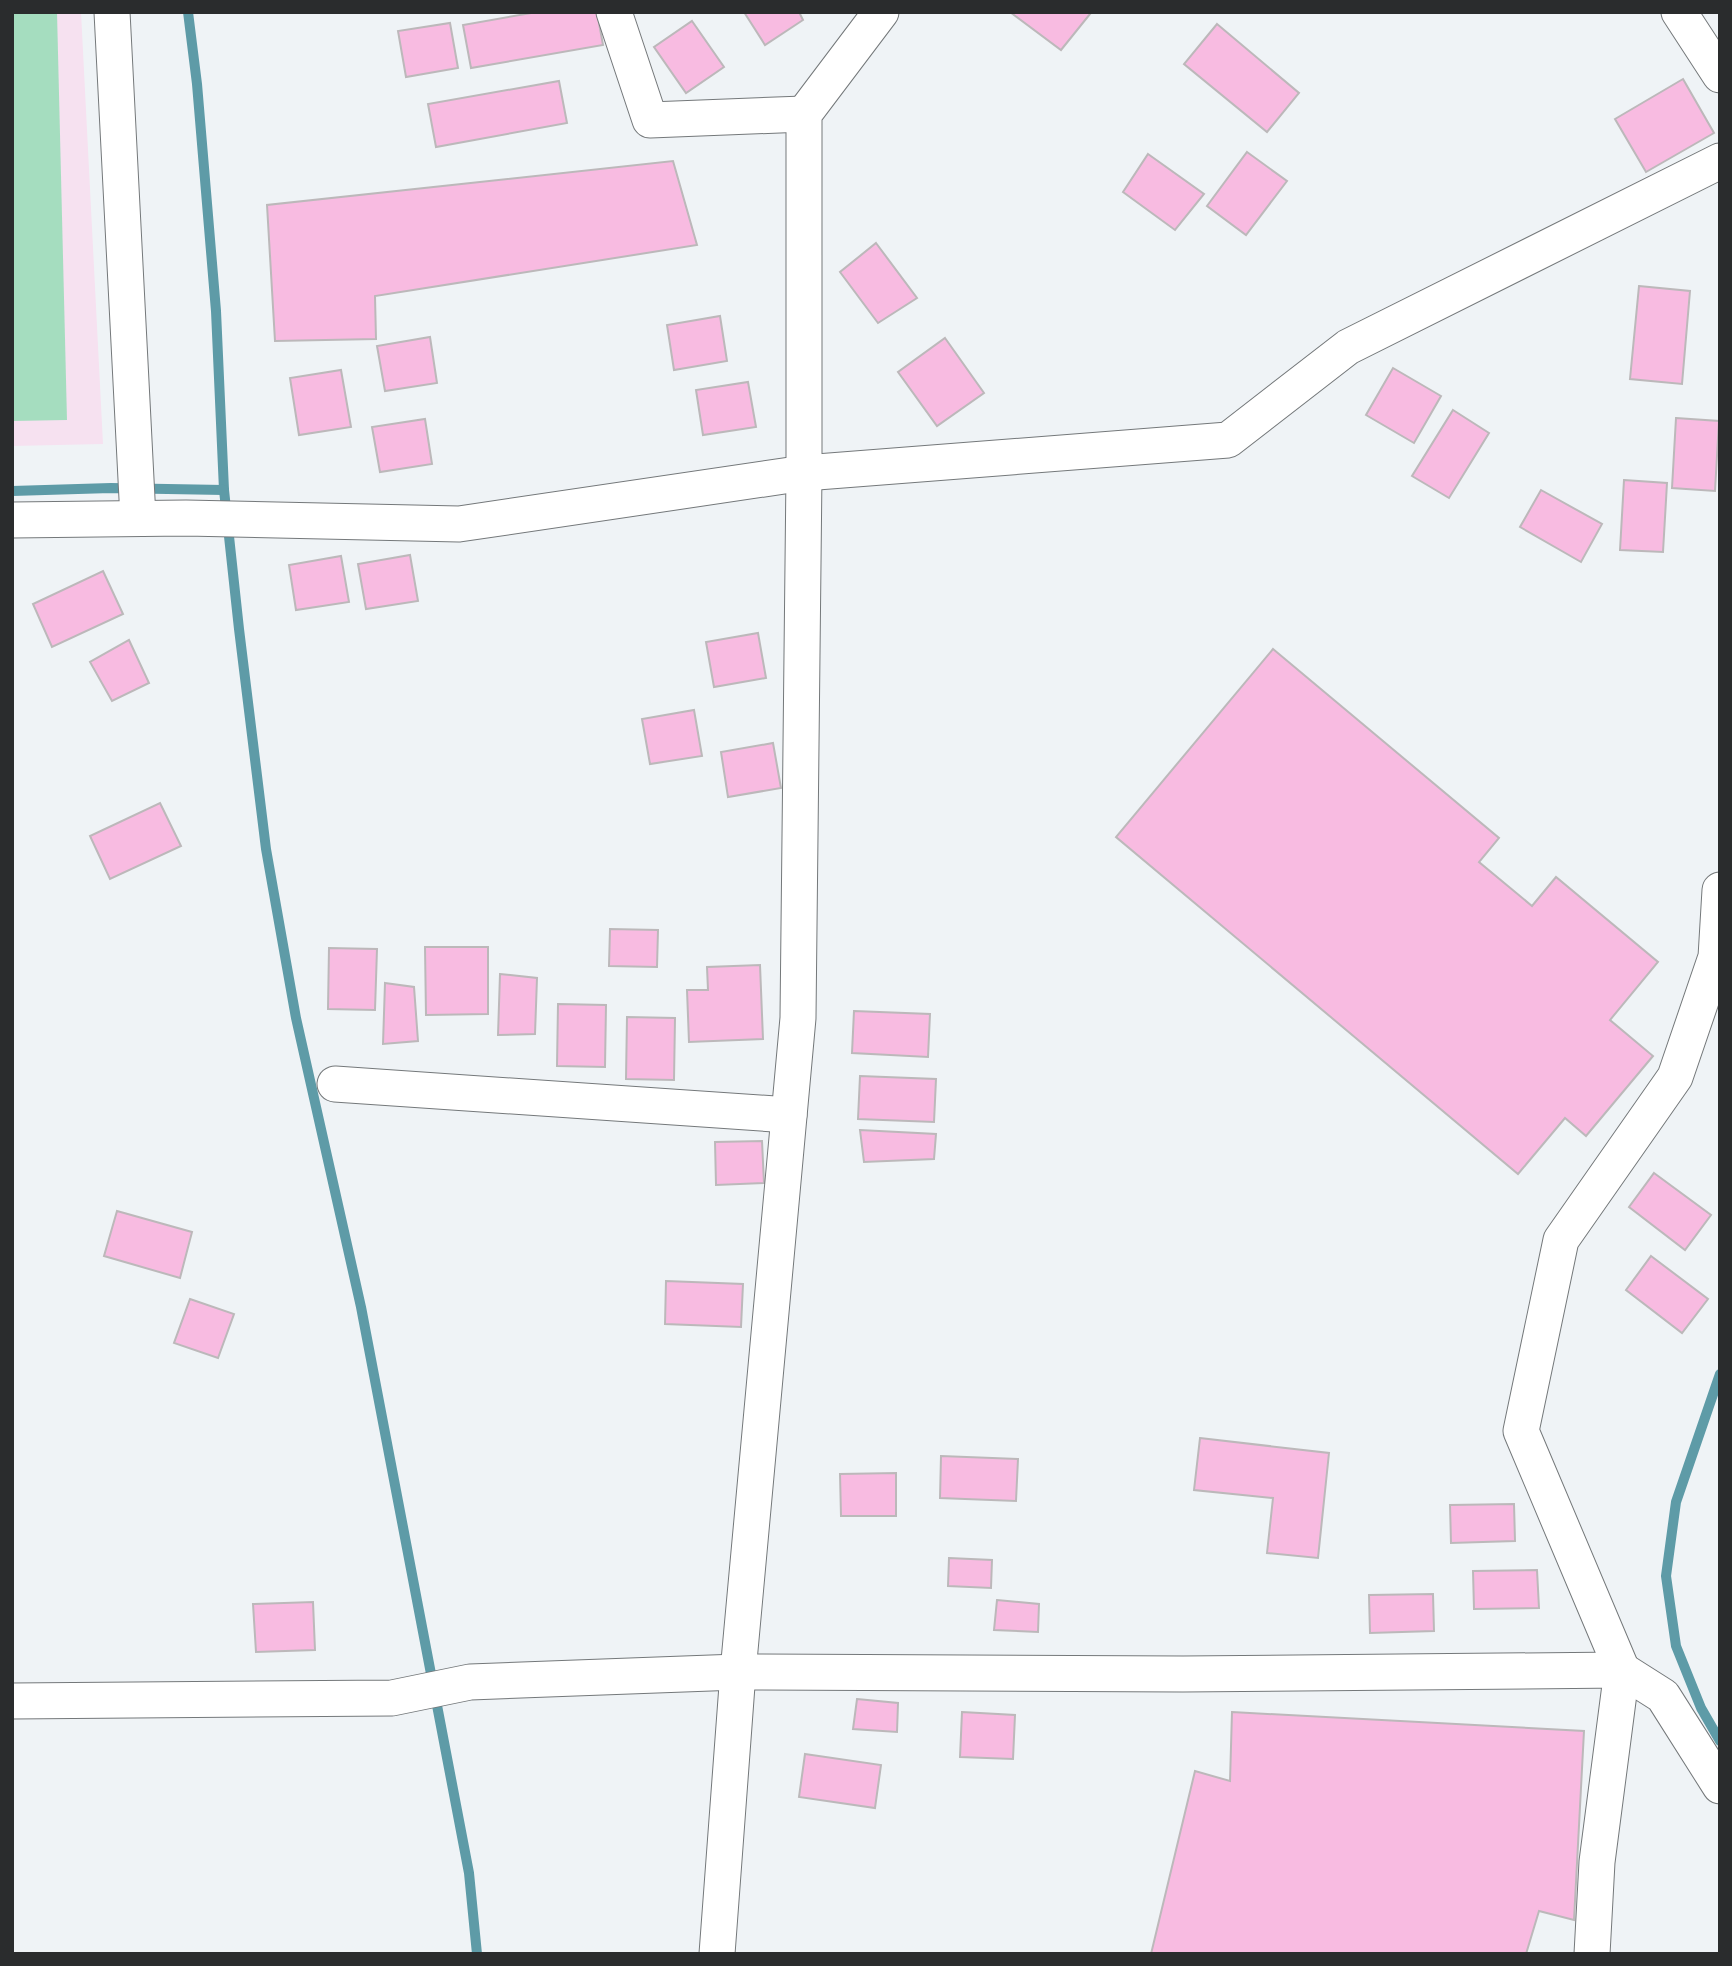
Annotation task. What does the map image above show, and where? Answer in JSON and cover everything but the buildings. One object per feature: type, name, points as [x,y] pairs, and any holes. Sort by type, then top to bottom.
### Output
[{"type":"street","points":[[112,12],[138,510]]},
{"type":"street","points":[[614,12],[650,120],[804,114]]},
{"type":"street","points":[[717,1954],[738,1672],[798,1018],[804,473],[804,114],[881,12]]},
{"type":"street","points":[[1679,12],[1720,75]]},
{"type":"street","points":[[12,520],[138,510],[186,517],[459,524],[804,473],[1228,440],[1348,347],[1720,160]]},
{"type":"street","points":[[1592,1954],[1597,1862],[1622,1670],[1521,1431],[1561,1240],[1675,1077],[1716,957],[1720,890]]},
{"type":"street","points":[[335,1084],[789,1115]]},
{"type":"street","points":[[12,1701],[392,1698],[470,1682],[738,1672],[1183,1674],[1622,1670],[1662,1696],[1720,1786]]},
{"type":"shaded area","points":[[12,12],[81,12],[103,444],[12,446]]},
{"type":"green space","points":[[12,12],[57,12],[67,420],[12,421]]},
{"type":"waterway","points":[[188,12],[197,84],[216,311],[224,490],[266,849],[296,1018],[361,1307],[469,1873],[477,1954]]},
{"type":"waterway","points":[[12,491],[111,488],[224,490]]},
{"type":"waterway","points":[[1720,1374],[1676,1502],[1666,1576],[1676,1646],[1701,1708],[1720,1741]]}]
